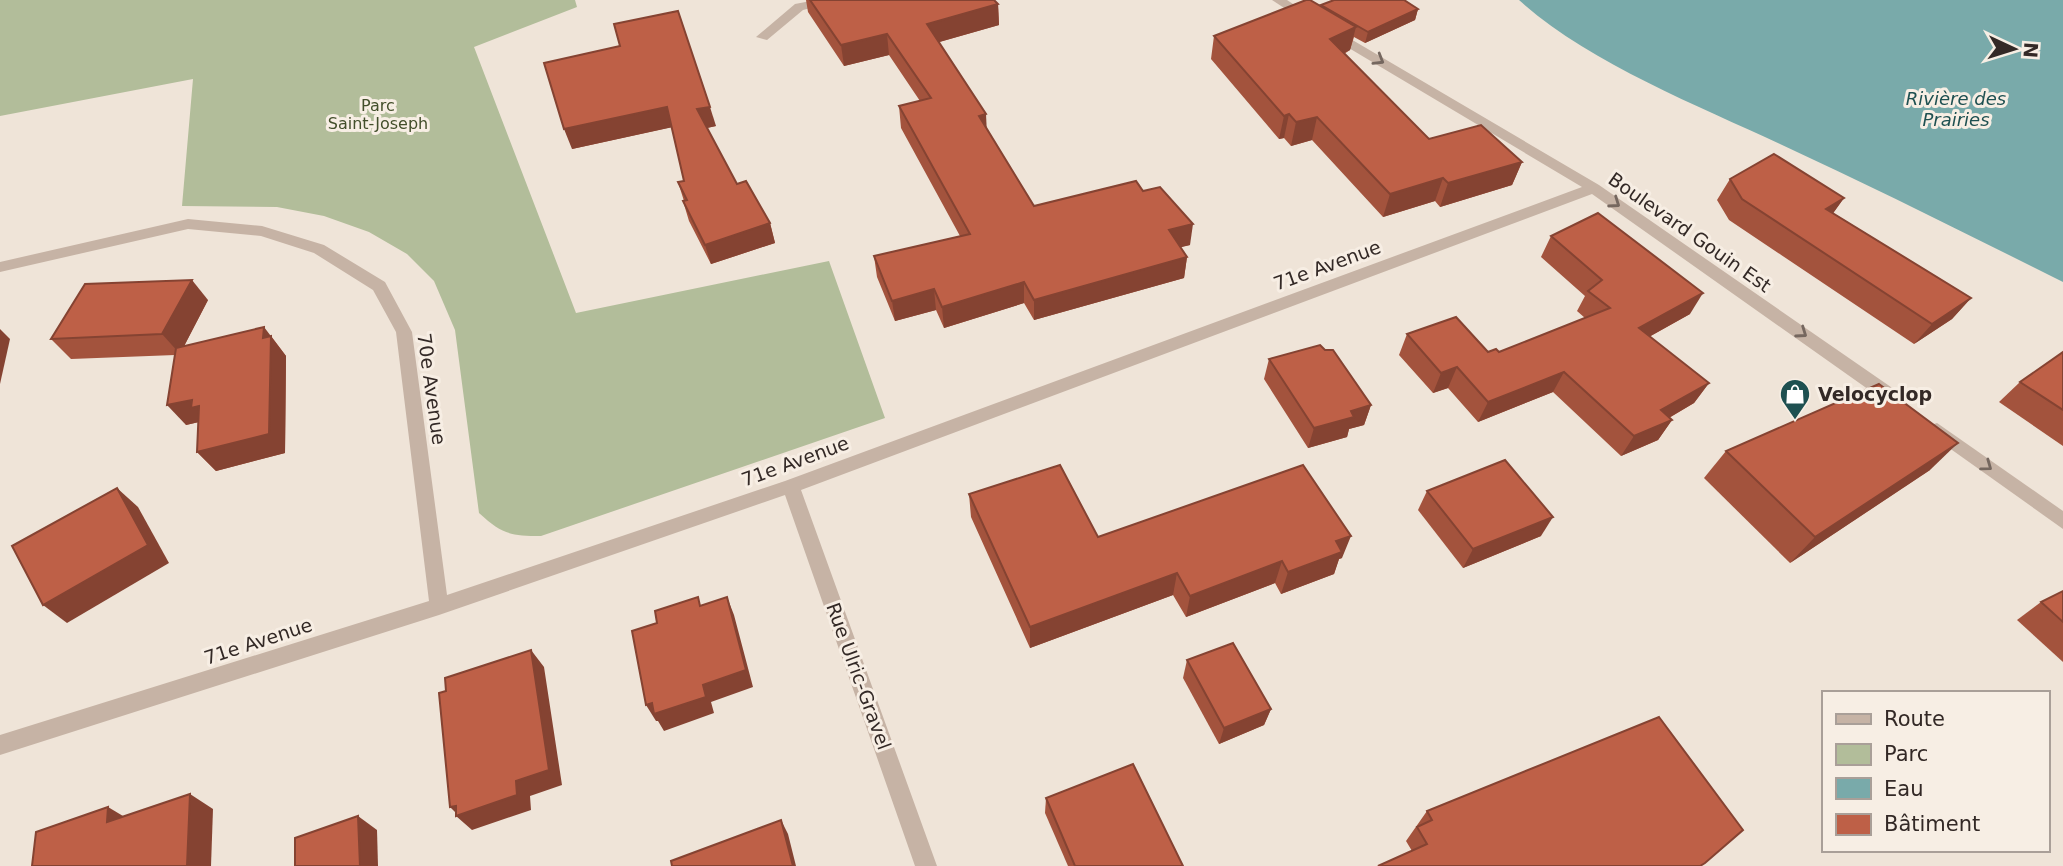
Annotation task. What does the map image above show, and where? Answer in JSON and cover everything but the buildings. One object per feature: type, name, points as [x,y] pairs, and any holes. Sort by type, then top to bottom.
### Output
[{"type":"street","points":[[762,37],[799,6],[835,0]]},
{"type":"street","name":"Boulevard Gouin Est","points":[[1278,0],[1594,188],[2063,520]]},
{"type":"street","name":"71e Avenue","points":[[0,745],[439,606],[791,486],[1594,188]]},
{"type":"street","name":"70e Avenue","points":[[0,267],[188,224],[262,231],[319,249],[379,286],[404,332],[439,606]]},
{"type":"street","name":"Rue Ulric-Gravel","points":[[791,486],[926,866]]},
{"type":"green space","name":"Parc Saint-Joseph","points":[[0,0],[575,0],[577,7],[474,47],[576,313],[829,261],[885,418],[541,536],[501,530],[479,513],[455,330],[434,281],[407,254],[369,232],[324,216],[277,207],[182,206],[193,79],[0,116]]},
{"type":"water","name":"Rivière des Prairies","points":[[1519,0],[2063,0],[2063,282],[1644,81],[1577,43]]},
{"type":"place","name":"Velocyclop","points":[[1795,421]]}]
